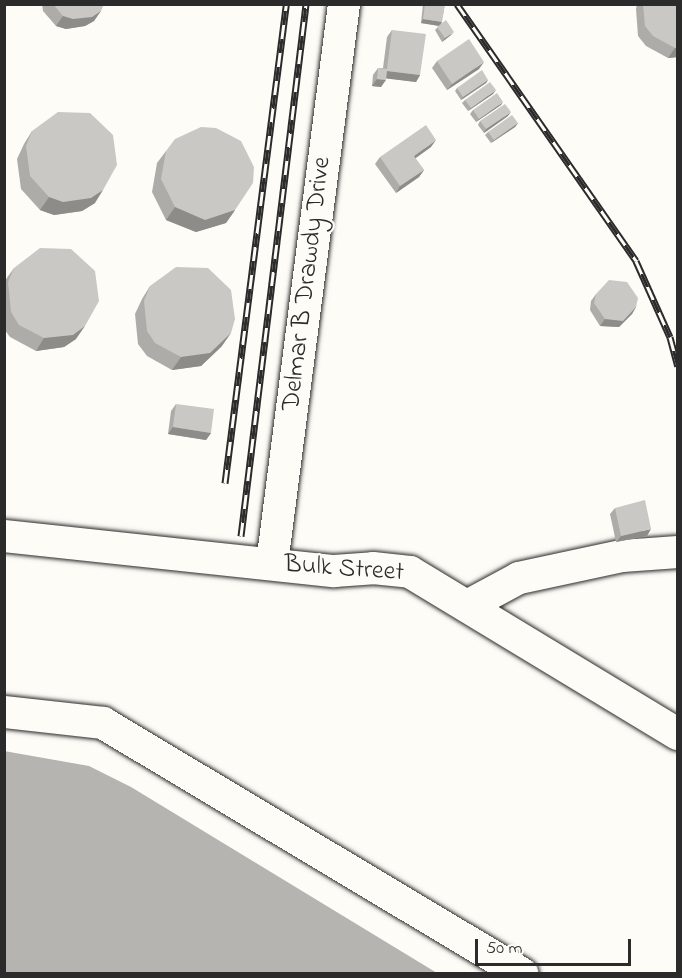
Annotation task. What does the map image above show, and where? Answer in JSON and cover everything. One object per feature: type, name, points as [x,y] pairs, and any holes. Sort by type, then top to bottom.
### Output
[{"type":"street","name":"Delmar B Drawdy Drive","points":[[272,564],[344,4]]},
{"type":"street","name":"Bulk Street","points":[[4,536],[334,571],[373,568],[410,572],[678,734]]},
{"type":"street","points":[[467,606],[519,578],[622,556],[678,552]]},
{"type":"street","points":[[4,712],[104,723],[523,974]]},
{"type":"shaded area","points":[[4,751],[89,766],[131,787],[437,973],[5,973]]},
{"type":"building","points":[[53,4],[104,4],[101,11],[92,17],[73,19],[63,16]]},
{"type":"building","points":[[425,4],[445,4],[442,22],[423,19]]},
{"type":"building","points":[[643,4],[678,4],[678,48],[653,36],[645,26]]},
{"type":"building","points":[[446,20],[454,32],[445,38],[437,27]]},
{"type":"building","points":[[392,30],[426,34],[420,75],[387,71],[386,80],[377,79],[378,68],[387,69]]},
{"type":"building","points":[[469,39],[484,62],[452,84],[437,61]]},
{"type":"building","points":[[482,70],[488,80],[463,97],[457,88]]},
{"type":"building","points":[[490,82],[496,90],[471,108],[465,100]]},
{"type":"building","points":[[497,93],[503,102],[479,119],[473,110]]},
{"type":"building","points":[[505,104],[511,112],[486,129],[480,121]]},
{"type":"building","points":[[58,112],[90,113],[113,135],[117,165],[103,190],[91,198],[63,202],[49,197],[30,176],[26,146],[32,131]]},
{"type":"building","points":[[512,115],[518,123],[494,140],[488,132]]},
{"type":"building","points":[[426,125],[436,140],[414,156],[424,170],[400,186],[380,157]]},
{"type":"building","points":[[201,127],[216,128],[241,141],[254,167],[253,183],[235,210],[205,220],[175,207],[161,179],[166,151],[175,139]]},
{"type":"building","points":[[40,248],[71,249],[95,271],[99,301],[85,326],[73,335],[44,338],[19,325],[11,312],[8,282],[14,268]]},
{"type":"building","points":[[176,267],[208,268],[231,290],[235,319],[231,333],[210,353],[181,357],[155,343],[147,331],[144,301],[150,286]]},
{"type":"building","points":[[609,280],[627,282],[638,298],[636,307],[623,321],[605,319],[594,303],[596,294]]},
{"type":"building","points":[[176,404],[214,409],[211,433],[173,427]]},
{"type":"building","points":[[645,500],[651,529],[621,536],[615,508]]},
{"type":"railway","points":[[225,483],[286,4]]},
{"type":"railway","points":[[241,536],[306,4]]},
{"type":"railway","points":[[457,4],[636,261],[670,337],[678,366]]}]
